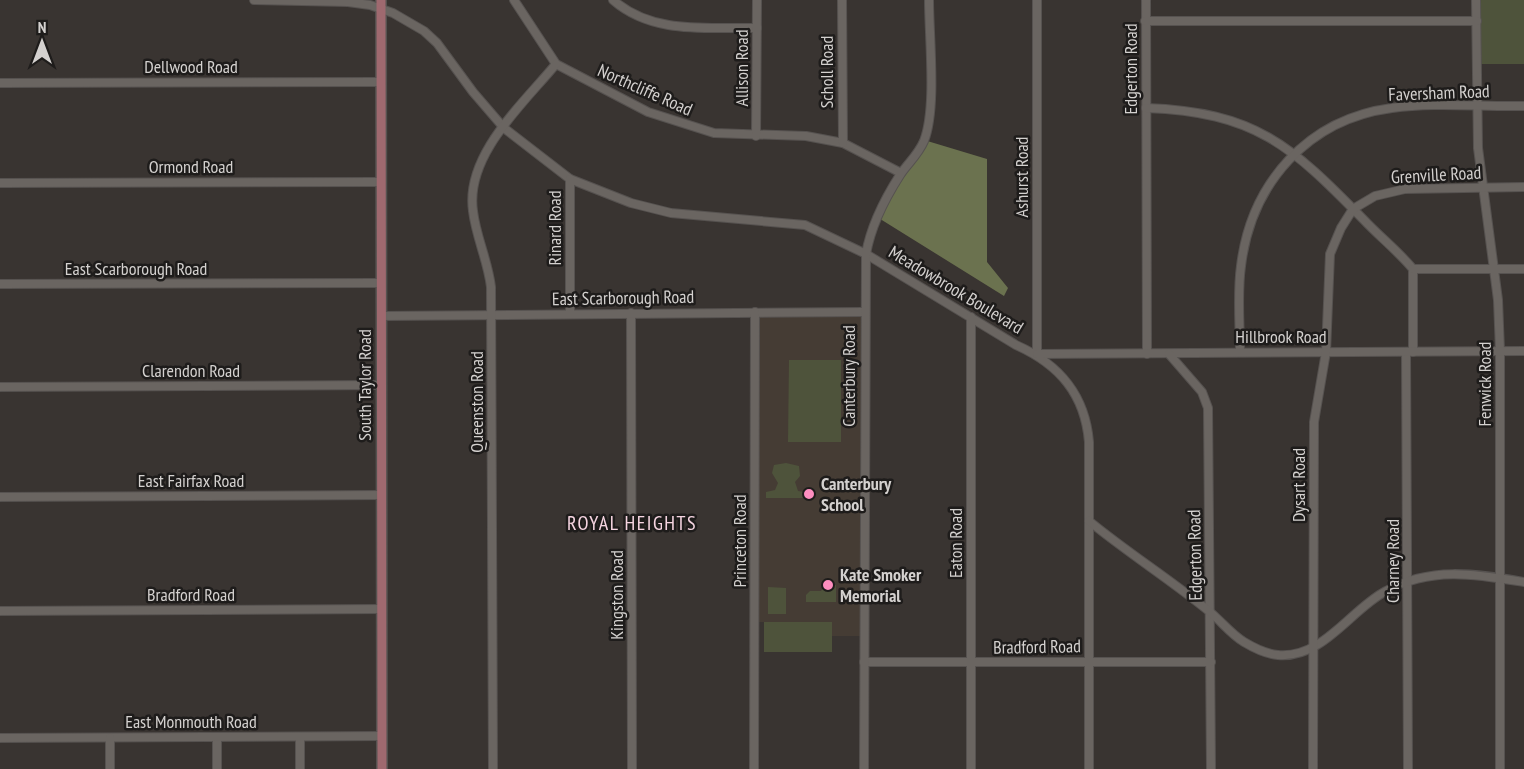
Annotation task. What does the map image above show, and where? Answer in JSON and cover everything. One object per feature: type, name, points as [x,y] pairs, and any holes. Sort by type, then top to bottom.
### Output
[{"type":"main road","name":"South Taylor Road","points":[[381,4],[382,769]]},
{"type":"street","name":"Meadowbrook Boulevard","points":[[254,0],[381,4],[413,23],[437,42],[473,92],[504,128],[570,179],[631,203],[671,213],[805,225],[866,254],[1037,354],[1058,370],[1071,385],[1086,419],[1089,442],[1089,521]]},
{"type":"street","name":"Northcliffe Road","points":[[514,0],[556,64],[648,112],[681,125],[714,133],[806,136],[843,143],[901,173]]},
{"type":"street","points":[[613,0],[633,15],[674,27],[757,27]]},
{"type":"street","name":"Allison Road","points":[[756,136],[757,0]]},
{"type":"street","name":"Scholl Road","points":[[842,0],[843,143]]},
{"type":"street","name":"Canterbury Road","points":[[864,769],[866,254],[870,230],[901,173],[915,158],[924,140],[930,118],[929,0]]},
{"type":"street","name":"Ashurst Road","points":[[1037,0],[1037,354]]},
{"type":"street","name":"Edgerton Road","points":[[1146,0],[1147,354]]},
{"type":"street","name":"Fenwick Road","points":[[1476,0],[1477,106],[1482,188],[1494,268],[1500,351],[1500,769]]},
{"type":"street","points":[[1146,21],[1476,21]]},
{"type":"street","name":"Queenston Road","points":[[493,769],[492,314],[489,266],[473,213],[472,193],[475,176],[484,153],[556,64]]},
{"type":"street","name":"Dellwood Road","points":[[0,83],[381,82]]},
{"type":"street","name":"Faversham Road","points":[[1240,352],[1241,267],[1246,236],[1260,198],[1294,152],[1331,127],[1369,113],[1403,107],[1524,106]]},
{"type":"street","points":[[1146,108],[1186,109],[1217,116],[1261,132],[1294,152],[1413,269],[1524,269]]},
{"type":"street","name":"Rinard Road","points":[[570,179],[570,314]]},
{"type":"street","name":"Ormond Road","points":[[0,183],[381,182]]},
{"type":"street","name":"Grenville Road","points":[[1353,209],[1375,196],[1395,189],[1524,187]]},
{"type":"street","name":"Dysart Road","points":[[1313,769],[1314,422],[1326,352],[1330,254],[1341,228],[1353,209]]},
{"type":"street","name":"Charney Road","points":[[1408,769],[1409,352],[1413,269]]},
{"type":"street","name":"East Scarborough Road","points":[[0,284],[381,283]]},
{"type":"street","name":"Princeton Road","points":[[754,769],[755,312]]},
{"type":"street","name":"East Scarborough Road","points":[[381,316],[864,312]]},
{"type":"street","name":"Kingston Road","points":[[631,313],[632,769]]},
{"type":"street","name":"Eaton Road","points":[[971,769],[972,317]]},
{"type":"street","name":"Hillbrook Road","points":[[1037,354],[1524,351]]},
{"type":"street","name":"Edgerton Road","points":[[1169,354],[1203,392],[1208,408],[1211,769]]},
{"type":"street","name":"Clarendon Road","points":[[0,387],[381,385]]},
{"type":"street","name":"East Fairfax Road","points":[[0,497],[382,495]]},
{"type":"street","points":[[1089,521],[1211,613],[1242,640],[1261,650],[1288,655],[1313,647],[1373,599],[1408,582],[1444,573],[1524,582]]},
{"type":"street","points":[[1089,521],[1089,769]]},
{"type":"street","name":"Bradford Road","points":[[0,611],[382,609]]},
{"type":"street","name":"Bradford Road","points":[[864,662],[1210,662]]},
{"type":"street","name":"East Monmouth Road","points":[[0,738],[382,736]]},
{"type":"street","points":[[217,737],[217,769]]},
{"type":"street","points":[[300,737],[300,769]]},
{"type":"street","points":[[110,738],[110,769]]},
{"type":"shaded area","name":"Canterbury School","points":[[755,312],[864,312],[863,636],[832,636],[832,622],[754,622]]},
{"type":"green space","points":[[1479,0],[1524,0],[1524,64],[1479,64]]},
{"type":"green space","points":[[924,140],[987,159],[987,262],[1008,288],[1004,296],[877,217]]},
{"type":"green space","points":[[789,360],[841,360],[841,442],[788,442]]},
{"type":"green space","points":[[786,463],[799,466],[800,476],[795,482],[798,491],[804,492],[804,498],[766,498],[766,492],[775,490],[778,483],[772,473],[774,465]]},
{"type":"green space","points":[[825,585],[836,585],[836,602],[806,602],[806,595],[810,591],[821,591]]},
{"type":"green space","points":[[768,587],[786,588],[786,614],[768,614]]},
{"type":"green space","points":[[764,622],[832,622],[832,652],[764,652]]},
{"type":"place","name":"Canterbury School","points":[[809,494]]},
{"type":"place","name":"Kate Smoker Memorial","points":[[828,585]]},
{"type":"district","name":"ROYAL HEIGHTS","points":[[632,523]]}]
